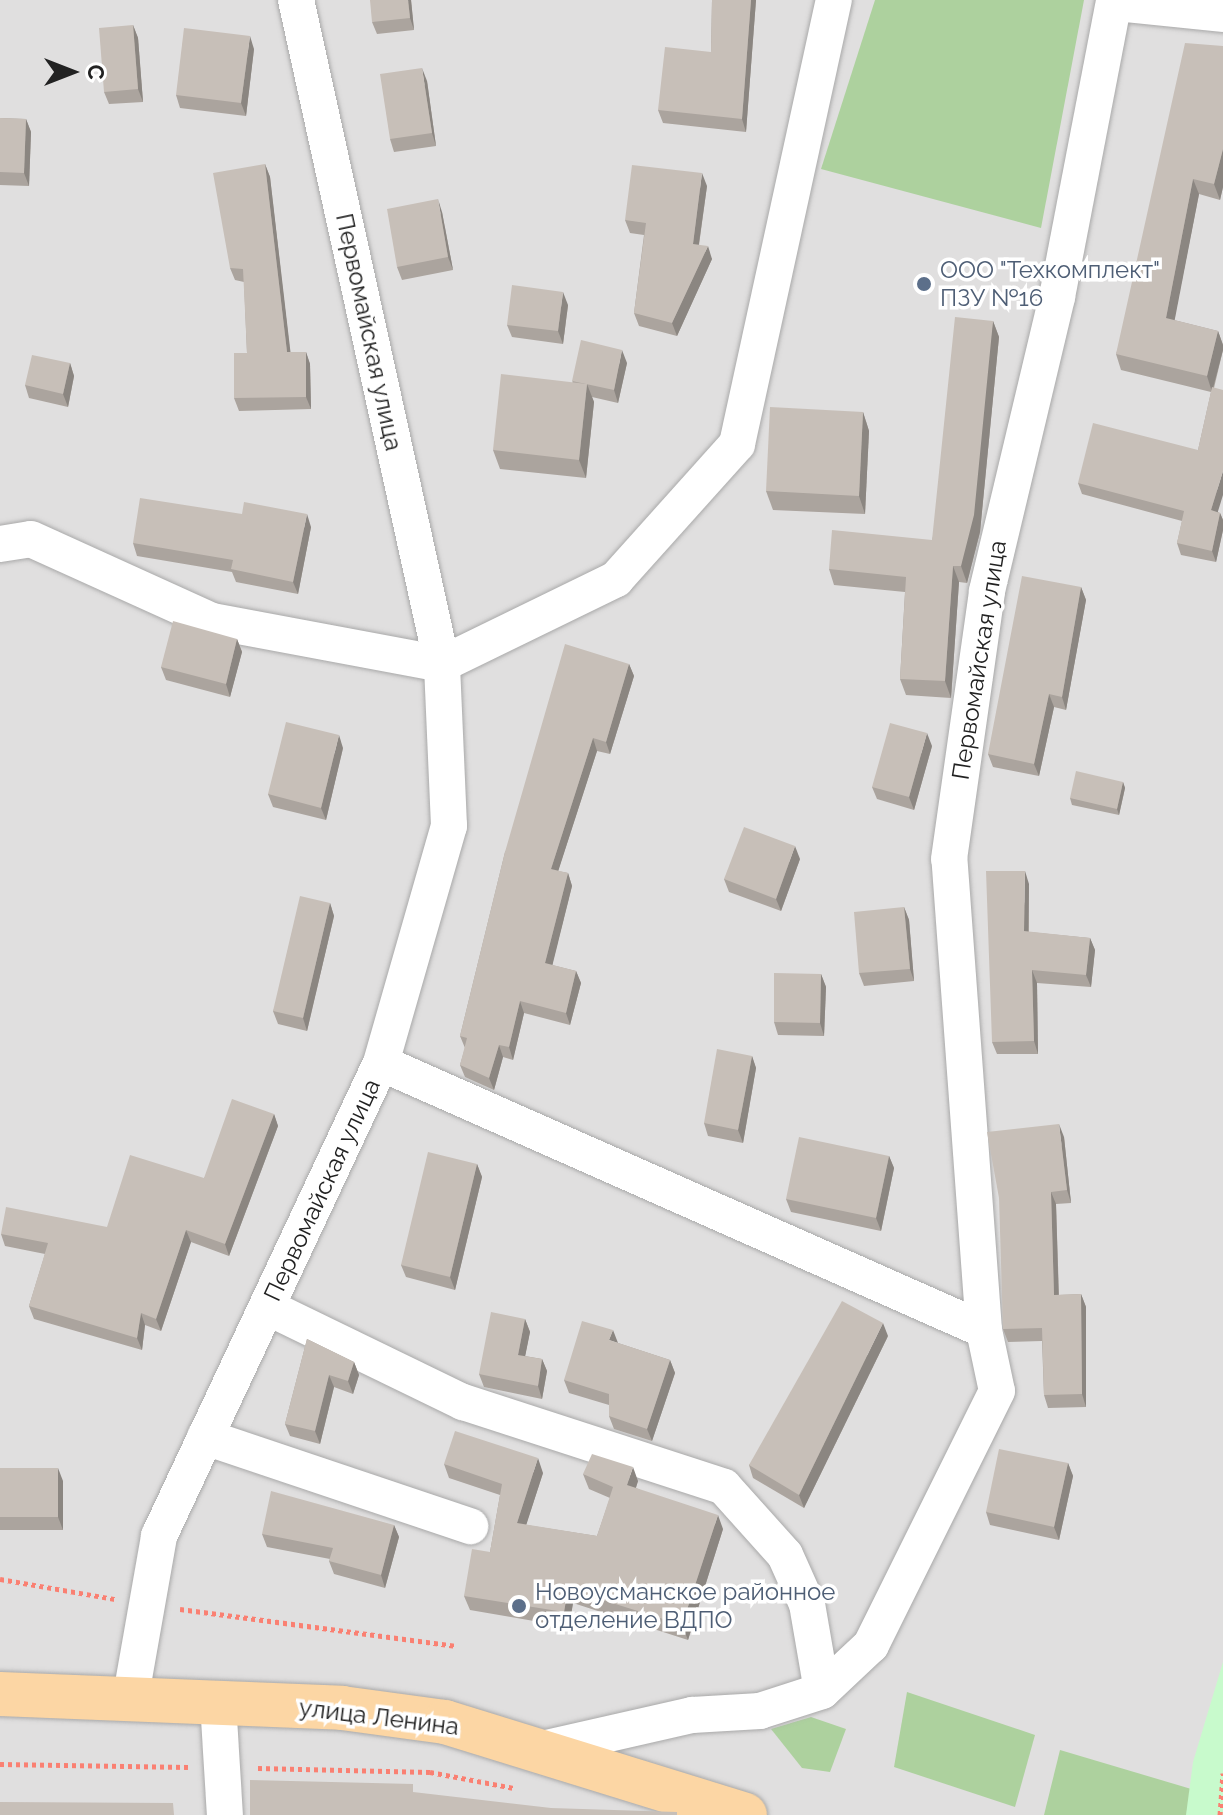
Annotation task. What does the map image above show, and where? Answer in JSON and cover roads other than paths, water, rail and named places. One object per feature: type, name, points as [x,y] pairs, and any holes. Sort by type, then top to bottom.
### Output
[{"type":"main road","name":"улица Ленина","points":[[0,1694],[218,1702],[416,1718],[542,1749],[728,1811]]},
{"type":"street","points":[[283,0],[296,0]]},
{"type":"street","name":"Первомайская улица","points":[[130,1701],[159,1536],[381,1063],[449,826],[442,664],[296,0]]},
{"type":"street","points":[[10,536],[212,621],[442,664],[616,579],[737,444],[834,0]]},
{"type":"street","points":[[1115,2],[1223,14]]},
{"type":"street","name":"Первомайская улица","points":[[822,1691],[871,1645],[972,1452],[997,1391],[984,1330],[949,859],[987,591],[1115,2]]},
{"type":"street","points":[[381,1063],[984,1330]]},
{"type":"street","points":[[267,1307],[463,1402],[724,1487],[785,1555],[807,1604],[822,1691],[760,1711],[692,1715],[542,1749]]},
{"type":"street","points":[[205,1437],[470,1526]]},
{"type":"street","points":[[218,1702],[225,1815]]},
{"type":"place","name":"ООО \"Техкомплект\" ПЗУ №16","points":[[924,284]]},
{"type":"place","name":"Новоусманское районное отделение ВДПО","points":[[519,1606]]}]
